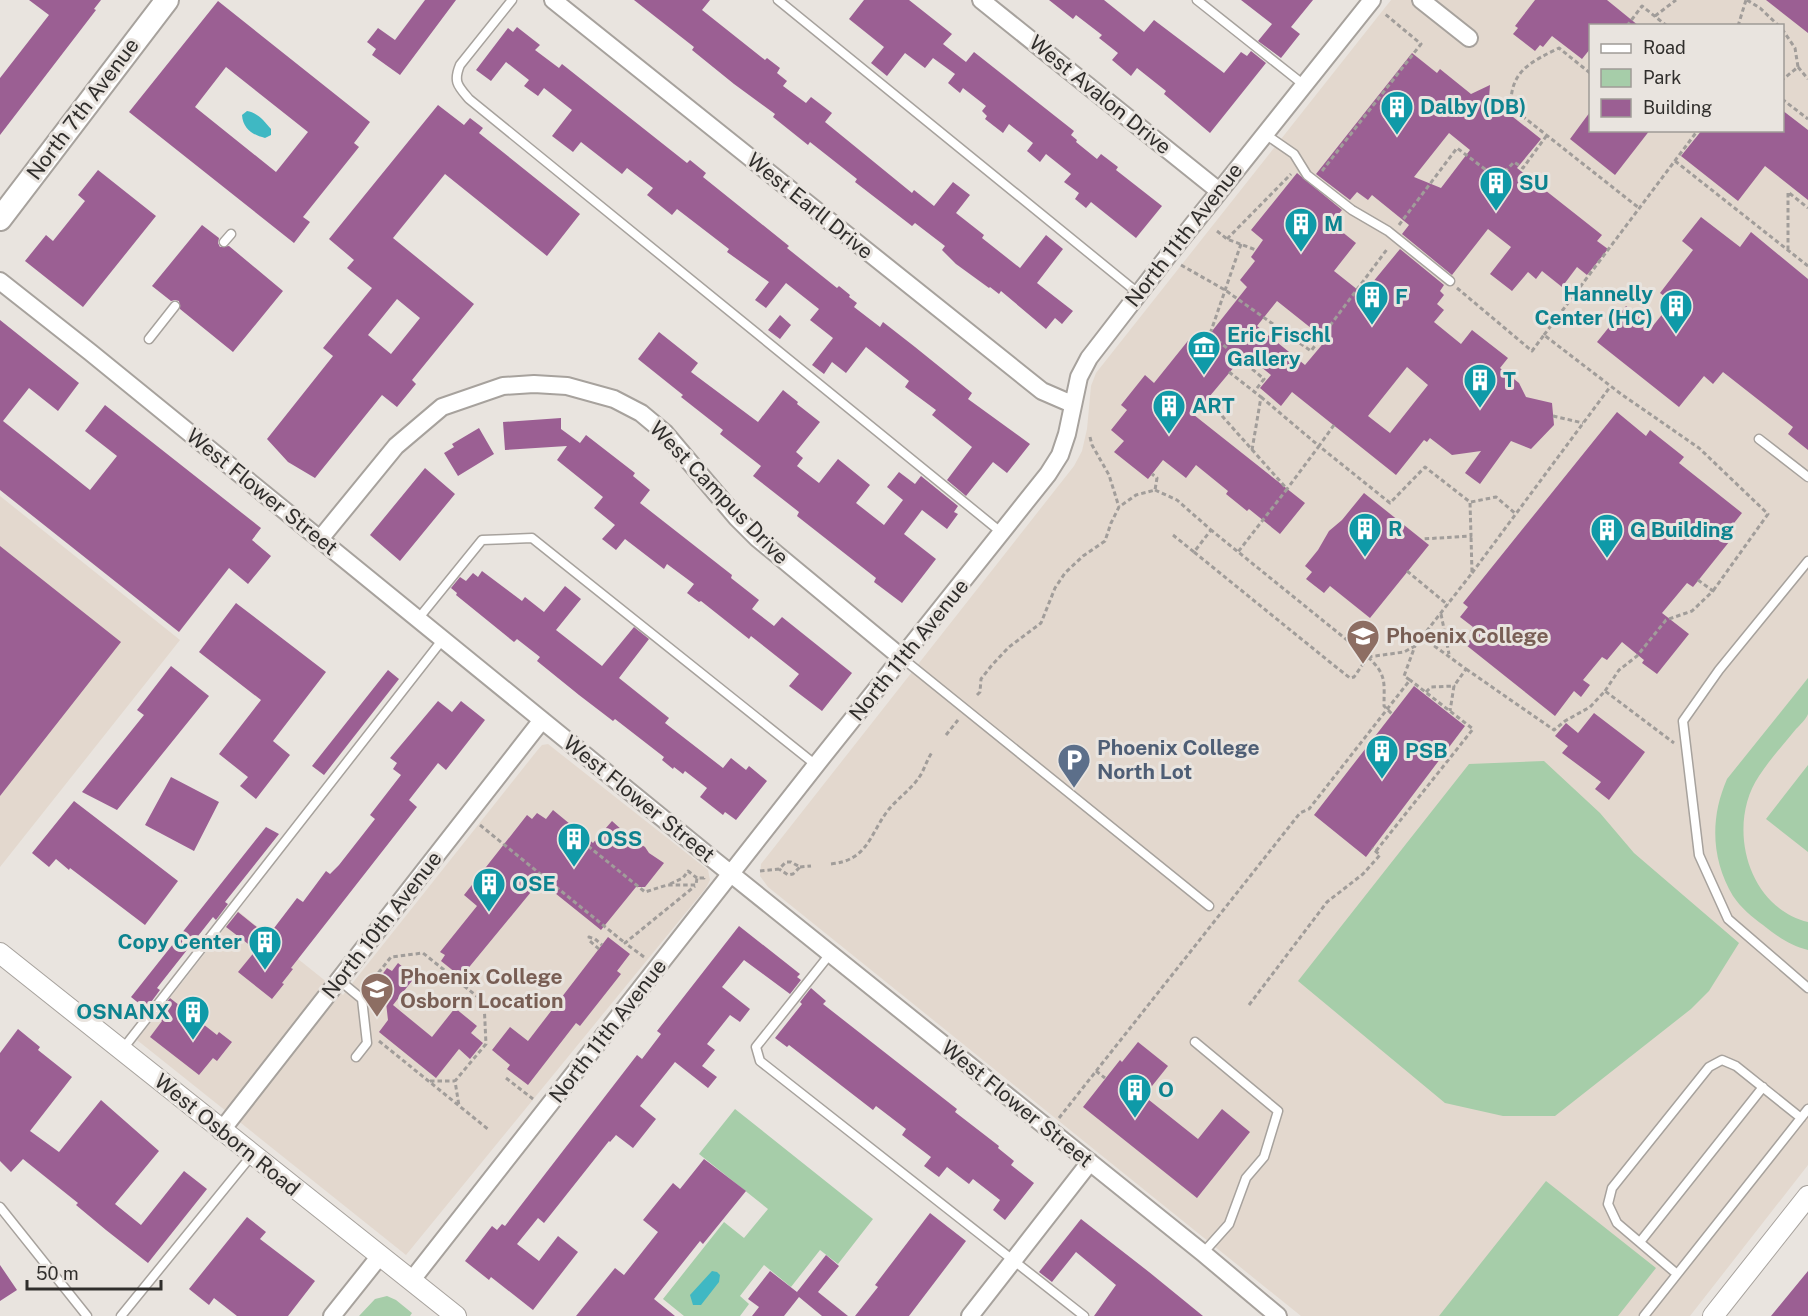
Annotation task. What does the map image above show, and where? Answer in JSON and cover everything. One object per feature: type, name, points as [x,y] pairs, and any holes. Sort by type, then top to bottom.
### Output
[{"type":"main road","name":"North 7th Avenue","points":[[0,219],[167,0]]},
{"type":"street","name":"West Earll Drive","points":[[553,0],[1042,392],[1072,404]]},
{"type":"street","name":"West Avalon Drive","points":[[981,0],[1219,191]]},
{"type":"street","name":"North 11th Avenue","points":[[411,1281],[816,765],[1048,474],[1060,455],[1067,434],[1079,377],[1089,358],[1138,293],[1372,0]]},
{"type":"street","points":[[1421,0],[1469,38]]},
{"type":"street","name":"West Flower Street","points":[[0,281],[82,345],[1278,1316]]},
{"type":"street","name":"West Campus Drive","points":[[320,539],[396,446],[442,407],[503,386],[534,384],[567,386],[614,399],[641,413],[665,433],[736,518],[757,538],[902,658]]},
{"type":"street","name":"North 10th Avenue","points":[[221,1131],[542,720]]},
{"type":"street","name":"West Osborn Road","points":[[0,953],[456,1316]]},
{"type":"street","points":[[970,1316],[1090,1162]]},
{"type":"street","points":[[1713,1316],[1808,1196]]},
{"type":"street","points":[[332,1316],[379,1257]]},
{"type":"lane","points":[[512,0],[460,65],[456,75],[458,86],[469,99],[1003,533]]},
{"type":"lane","points":[[778,0],[1138,293]]},
{"type":"lane","points":[[1197,0],[1304,85]]},
{"type":"lane","points":[[1265,134],[1294,154],[1307,175],[1352,210],[1394,235],[1453,284]]},
{"type":"lane","points":[[224,242],[231,234]]},
{"type":"lane","points":[[149,339],[175,306]]},
{"type":"lane","points":[[1759,439],[1808,477]]},
{"type":"lane","points":[[418,619],[482,540],[532,538],[816,765]]},
{"type":"lane","points":[[1808,561],[1719,670],[1683,721],[1699,855],[1728,919],[1808,988]]},
{"type":"lane","points":[[121,1051],[443,639]]},
{"type":"lane","points":[[902,658],[1209,906]]},
{"type":"lane","points":[[830,954],[756,1047],[760,1061],[997,1250],[1014,1260],[1084,1316]]},
{"type":"lane","points":[[339,980],[362,999],[367,1043],[356,1057]]},
{"type":"lane","points":[[1195,1042],[1278,1111],[1264,1157],[1246,1178],[1229,1224],[1203,1253]]},
{"type":"lane","points":[[1677,1274],[1617,1223],[1608,1204],[1612,1188],[1619,1179],[1709,1068],[1722,1060],[1736,1066],[1801,1118]]},
{"type":"lane","points":[[1640,1242],[1763,1087]]},
{"type":"lane","points":[[1644,1316],[1808,1109]]},
{"type":"lane","points":[[121,1316],[252,1155]]},
{"type":"lane","points":[[0,1207],[87,1316]]},
{"type":"path","points":[[1628,24],[1644,0]]},
{"type":"path","points":[[1655,16],[1676,0]]},
{"type":"path","points":[[1739,24],[1746,0],[1760,8],[1777,24]]},
{"type":"path","points":[[1642,6],[1665,24]]},
{"type":"path","points":[[1320,175],[1421,44],[1385,14]]},
{"type":"path","points":[[1784,32],[1795,48],[1798,67],[1807,76]]},
{"type":"path","points":[[1589,72],[1559,48],[1528,66],[1517,76],[1511,91],[1511,103],[1521,115],[1639,208]]},
{"type":"path","points":[[1784,78],[1798,67]]},
{"type":"path","points":[[1784,101],[1808,119]]},
{"type":"path","points":[[1453,284],[1532,351],[1697,132]]},
{"type":"path","points":[[1167,257],[1225,290],[1311,351],[1457,148],[1498,179],[1514,162],[1523,168],[1547,135]]},
{"type":"path","points":[[1675,161],[1808,266]]},
{"type":"path","points":[[1227,239],[1300,164]]},
{"type":"path","points":[[1788,250],[1788,192],[1808,208]]},
{"type":"path","points":[[1217,231],[1227,239],[1256,250]]},
{"type":"path","points":[[1241,244],[1210,334],[1264,379],[1254,392]]},
{"type":"path","points":[[1422,637],[1554,730],[1590,707],[1605,691],[1619,670],[1636,656],[1666,620],[1692,611],[1713,591],[1768,514],[1699,448],[1611,386],[1544,334]]},
{"type":"path","points":[[1228,372],[1262,397],[1390,503],[1425,467],[1470,502],[1472,573]]},
{"type":"path","points":[[1376,851],[1473,729],[1404,676],[1415,646],[1611,386]]},
{"type":"path","points":[[1252,450],[1262,397]]},
{"type":"path","points":[[1207,399],[1287,489]]},
{"type":"path","points":[[1553,416],[1583,423]]},
{"type":"path","points":[[1238,552],[1334,425]]},
{"type":"path","points":[[1090,437],[1092,446],[1109,476],[1119,507]]},
{"type":"path","points":[[1152,474],[1157,478],[1155,490]]},
{"type":"path","points":[[977,696],[980,692],[981,679],[992,665],[1009,647],[1034,630],[1044,619],[1055,588],[1065,573],[1083,556],[1105,541],[1110,523],[1119,507],[1136,495],[1155,490],[1177,500],[1380,667],[1384,680],[1384,706],[1392,714]]},
{"type":"path","points":[[1470,502],[1496,497],[1516,514]]},
{"type":"path","points":[[1194,552],[1211,530]]},
{"type":"path","points":[[1173,535],[1350,678],[1368,657],[1404,652],[1415,646]]},
{"type":"path","points":[[1422,539],[1472,536]]},
{"type":"path","points":[[1407,572],[1448,605]]},
{"type":"path","points":[[1698,580],[1713,591]]},
{"type":"path","points":[[1441,614],[1449,656]]},
{"type":"path","points":[[1450,711],[1454,686],[1466,669]]},
{"type":"path","points":[[1050,1130],[1300,813],[1309,809],[1410,680]]},
{"type":"path","points":[[1426,692],[1431,687],[1454,686]]},
{"type":"path","points":[[1605,691],[1686,753]]},
{"type":"path","points":[[946,735],[958,720]]},
{"type":"path","points":[[831,864],[848,861],[860,852],[875,834],[891,806],[908,791],[921,774],[933,751]]},
{"type":"path","points":[[468,815],[658,968]]},
{"type":"path","points":[[588,846],[645,892],[683,878],[688,871],[697,878],[704,878]]},
{"type":"path","points":[[1249,1005],[1327,902],[1375,862],[1380,855],[1372,848]]},
{"type":"path","points":[[760,871],[779,869],[786,862],[800,867],[811,866]]},
{"type":"path","points":[[779,869],[788,875],[793,874],[800,867]]},
{"type":"path","points":[[625,943],[696,885],[697,878]]},
{"type":"path","points":[[668,885],[696,885]]},
{"type":"path","points":[[599,949],[589,937],[602,945]]},
{"type":"path","points":[[373,993],[372,981],[391,957],[423,953],[484,1002],[486,1044],[455,1082],[459,1106]]},
{"type":"path","points":[[378,1041],[489,1130]]},
{"type":"path","points":[[1096,1071],[1106,1078]]},
{"type":"path","points":[[506,1078],[546,1110]]},
{"type":"path","points":[[429,1082],[455,1082]]},
{"type":"shaded area","name":"Phoenix College","points":[[1391,0],[1808,0],[1808,1165],[1690,1316],[1301,1316],[768,887],[760,876],[761,864],[1074,466],[1082,451],[1087,429],[1091,386],[1096,373]]},
{"type":"shaded area","points":[[0,496],[180,640],[0,867]]},
{"type":"shaded area","name":"Phoenix College Osborn Location","points":[[548,744],[708,870],[710,880],[706,888],[406,1255],[137,1040],[238,911],[343,995],[536,752],[542,745]]},
{"type":"green space","points":[[1808,678],[1808,714],[1759,776],[1749,796],[1744,817],[1744,840],[1748,862],[1757,882],[1770,900],[1787,913],[1808,922],[1808,950],[1779,937],[1747,912],[1733,896],[1720,868],[1715,838],[1721,794],[1727,779]]},
{"type":"green space","points":[[1544,761],[1600,813],[1634,853],[1739,943],[1709,991],[1691,1009],[1555,1116],[1503,1116],[1445,1103],[1298,981],[1469,764]]},
{"type":"green space","points":[[1808,765],[1808,852],[1766,819]]},
{"type":"green space","points":[[735,1109],[873,1219],[838,1264],[820,1250],[791,1287],[764,1265],[740,1296],[749,1304],[740,1316],[684,1316],[663,1299],[724,1222],[744,1238],[768,1209],[699,1154]]},
{"type":"green space","points":[[1546,1181],[1656,1268],[1618,1316],[1439,1316]]},
{"type":"green space","points":[[387,1296],[412,1313],[410,1316],[359,1316],[375,1299]]},
{"type":"water","points":[[247,111],[263,120],[271,129],[271,135],[265,138],[249,131],[242,115]]},
{"type":"water","points":[[712,1271],[720,1275],[719,1282],[701,1305],[693,1305],[690,1295]]},
{"type":"building","points":[[29,0],[101,0],[94,9],[96,10],[0,135],[0,78],[49,15]]},
{"type":"building","points":[[425,0],[456,0],[400,75],[372,55],[376,49],[367,42],[378,28],[395,40]]},
{"type":"building","points":[[634,0],[710,0],[702,10],[765,60],[767,58],[780,68],[777,73],[787,81],[783,86],[806,103],[811,97],[832,113],[825,122],[912,193],[914,190],[934,206],[953,182],[970,195],[956,213],[984,235],[982,238],[1020,268],[1046,235],[1063,249],[1037,283],[1073,311],[1062,324],[1055,318],[1046,329],[1001,291],[999,294],[989,288],[956,264],[942,250],[945,246],[915,223],[912,226],[855,182],[857,179],[810,142],[808,145],[773,117],[775,114],[734,84],[692,50],[694,47]]},
{"type":"building","points":[[864,0],[909,0],[952,34],[943,44],[966,62],[974,52],[1074,131],[1071,135],[1077,140],[1076,142],[1097,159],[1101,154],[1118,167],[1116,170],[1162,206],[1136,238],[1091,202],[1086,208],[1075,199],[1079,193],[1064,182],[1071,174],[1046,154],[1040,162],[1027,151],[1033,143],[1009,124],[1003,133],[985,119],[987,116],[982,111],[986,106],[963,88],[960,93],[948,83],[955,74],[933,58],[925,68],[905,53],[887,76],[871,63],[884,47],[849,19]]},
{"type":"building","points":[[1049,0],[1104,0],[1144,32],[1154,20],[1224,73],[1241,52],[1247,56],[1251,51],[1266,63],[1210,133],[1164,94],[1166,91],[1137,68],[1131,76],[1112,60],[1118,53],[1099,38],[1102,35],[1076,15],[1073,19]]},
{"type":"building","points":[[1241,0],[1313,0],[1291,27],[1300,34],[1281,58],[1258,41],[1272,24]]},
{"type":"building","points":[[1535,0],[1607,0],[1637,24],[1589,24],[1589,50],[1582,59],[1552,36],[1543,47],[1540,45],[1535,51],[1513,34],[1518,28],[1515,26]]},
{"type":"building","points":[[1766,0],[1808,0],[1808,33]]},
{"type":"building","points":[[218,1],[370,122],[354,143],[359,147],[303,217],[310,222],[294,243],[129,112]],"holes":[[[226,67],[308,132],[276,172],[195,107]]]},
{"type":"building","points":[[517,27],[540,45],[535,50],[559,68],[562,64],[687,163],[690,160],[706,173],[703,177],[789,246],[787,248],[837,288],[839,286],[850,295],[849,297],[857,303],[854,307],[880,327],[883,322],[972,393],[968,399],[1030,444],[1007,473],[993,462],[966,496],[947,480],[972,447],[932,415],[936,410],[905,387],[909,381],[866,347],[846,373],[832,362],[824,374],[812,365],[833,338],[810,320],[819,309],[786,283],[766,308],[755,300],[769,282],[727,252],[729,249],[677,209],[672,215],[647,195],[653,188],[627,168],[622,174],[581,142],[573,152],[552,136],[572,110],[544,88],[538,96],[524,86],[529,80],[506,62],[491,81],[476,70],[508,28],[513,32]]},
{"type":"building","points":[[1412,53],[1437,73],[1440,69],[1471,94],[1490,85],[1489,98],[1541,139],[1517,168],[1602,235],[1597,241],[1608,249],[1587,275],[1577,267],[1562,287],[1542,271],[1536,279],[1528,272],[1512,291],[1490,274],[1511,247],[1488,229],[1452,275],[1402,234],[1409,225],[1372,195],[1368,200],[1357,192],[1350,200],[1316,174]],"holes":[[[1449,133],[1470,150],[1441,188],[1414,177]]]},
{"type":"building","points":[[438,105],[464,125],[470,118],[483,128],[479,133],[580,214],[547,256],[445,174],[393,238],[474,304],[412,380],[416,384],[397,407],[382,395],[315,478],[288,462],[267,439],[333,356],[323,348],[372,288],[347,268],[354,260],[329,239]],"holes":[[[397,299],[420,318],[391,354],[368,335]]]},
{"type":"building","points":[[1784,112],[1808,130],[1808,200],[1765,166],[1738,201],[1681,156],[1700,132],[1784,132]]},
{"type":"building","points":[[1589,113],[1589,132],[1648,132],[1615,175],[1570,139]]},
{"type":"building","points":[[98,170],[156,216],[83,307],[25,261],[46,235],[53,241],[85,201],[78,195]]},
{"type":"building","points":[[1297,173],[1342,210],[1331,223],[1356,243],[1334,271],[1363,294],[1400,249],[1444,285],[1440,291],[1444,295],[1437,304],[1444,310],[1434,322],[1461,344],[1472,330],[1508,358],[1500,368],[1519,383],[1526,397],[1552,403],[1554,425],[1531,449],[1511,441],[1480,484],[1465,473],[1481,451],[1452,455],[1430,438],[1427,442],[1424,440],[1396,475],[1292,392],[1281,406],[1260,388],[1271,375],[1245,354],[1194,415],[1305,503],[1280,534],[1226,494],[1228,491],[1196,465],[1186,478],[1163,460],[1148,479],[1114,452],[1124,441],[1111,430],[1127,410],[1121,405],[1145,375],[1154,383],[1191,337],[1201,345],[1247,287],[1240,280],[1255,261],[1251,257],[1263,240],[1251,230]],"holes":[[[1277,301],[1326,340],[1305,365],[1257,326]],[[1407,367],[1428,385],[1390,433],[1368,416]]]},
{"type":"building","name":"Hannelly Center (HC)","points":[[1701,217],[1740,247],[1751,232],[1808,279],[1808,450],[1788,434],[1793,427],[1723,372],[1713,384],[1704,376],[1679,407],[1597,342],[1626,306],[1652,327],[1672,302],[1660,293],[1693,250],[1682,241]]},
{"type":"building","points":[[202,225],[219,238],[220,247],[229,246],[283,291],[233,352],[180,309],[179,301],[171,301],[152,286]]},
{"type":"building","points":[[780,315],[791,325],[780,339],[768,330]]},
{"type":"building","points":[[0,320],[79,383],[58,411],[29,388],[3,421],[90,490],[117,456],[85,431],[105,405],[261,528],[252,540],[271,556],[248,584],[229,568],[179,632],[0,490]]},
{"type":"building","points":[[659,332],[698,363],[691,372],[758,422],[783,390],[798,402],[797,404],[820,422],[796,452],[803,458],[797,466],[819,483],[838,459],[870,485],[856,503],[884,525],[903,500],[887,487],[899,472],[915,484],[921,476],[958,506],[954,512],[958,514],[947,529],[922,510],[904,534],[936,559],[902,603],[874,582],[876,578],[797,516],[799,512],[753,476],[761,466],[720,434],[723,430],[638,359]]},
{"type":"building","name":"G Building","points":[[1617,412],[1646,436],[1650,430],[1684,457],[1679,463],[1742,513],[1727,532],[1733,537],[1693,587],[1687,583],[1662,613],[1689,634],[1657,674],[1642,663],[1644,660],[1622,642],[1607,660],[1602,657],[1583,680],[1590,685],[1581,697],[1574,691],[1555,716],[1466,645],[1474,634],[1470,631],[1473,627],[1460,617],[1468,607],[1463,603]]},
{"type":"building","points":[[561,418],[561,429],[580,443],[586,435],[635,473],[633,476],[650,490],[640,503],[732,575],[731,578],[759,600],[752,609],[774,626],[782,617],[852,673],[822,711],[789,686],[799,674],[751,636],[749,639],[701,601],[699,602],[687,593],[694,584],[667,564],[664,569],[625,539],[616,550],[602,539],[615,525],[594,508],[603,497],[557,460],[567,446],[505,450],[503,422]]},
{"type":"building","points":[[479,428],[494,454],[458,476],[444,453],[454,447],[452,444]]},
{"type":"building","points":[[425,468],[455,494],[400,561],[370,535]]},
{"type":"building","name":"R","points":[[1364,493],[1429,545],[1370,618],[1330,586],[1324,593],[1306,579],[1312,572],[1305,566],[1329,531],[1342,520]]},
{"type":"building","points":[[0,546],[121,642],[0,796]]},
{"type":"building","points":[[482,571],[522,601],[525,597],[544,612],[565,586],[581,599],[556,630],[602,666],[634,627],[649,639],[619,678],[669,718],[665,723],[723,768],[731,758],[746,770],[749,766],[767,781],[736,820],[725,812],[723,815],[700,797],[707,788],[685,771],[683,774],[674,767],[673,769],[662,760],[664,757],[615,719],[613,721],[537,661],[540,657],[517,639],[514,642],[456,595],[457,593],[451,588],[460,577],[466,581],[473,573],[478,577]]},
{"type":"building","points":[[236,603],[326,672],[273,741],[290,755],[256,799],[240,786],[248,777],[219,754],[261,700],[199,652]]},
{"type":"building","points":[[171,666],[209,696],[117,810],[82,792],[144,715],[137,710]]},
{"type":"building","points":[[388,670],[399,679],[324,775],[312,766]]},
{"type":"building","name":"PSB","points":[[1414,686],[1465,726],[1366,857],[1314,815]]},
{"type":"building","points":[[438,701],[452,712],[461,701],[485,720],[446,770],[438,763],[409,800],[417,807],[291,968],[293,969],[282,983],[284,984],[272,999],[238,972],[256,950],[226,927],[238,912],[268,936],[297,898],[303,902],[326,871],[330,874],[339,865],[375,819],[370,815],[401,775],[393,769],[397,763],[390,758]]},
{"type":"building","points":[[1594,713],[1645,752],[1609,800],[1595,789],[1601,782],[1562,753],[1568,746],[1555,736],[1566,723],[1578,733]]},
{"type":"building","points":[[171,777],[219,802],[194,851],[145,825]]},
{"type":"building","points":[[74,801],[178,881],[145,925],[56,859],[49,867],[32,853]]},
{"type":"building","points":[[553,810],[593,843],[612,821],[664,863],[645,887],[636,887],[601,930],[540,881],[461,977],[441,961],[445,955],[440,952],[477,906],[464,895],[527,815],[532,819],[537,813],[546,819]]},
{"type":"building","points":[[266,827],[279,834],[225,902],[228,904],[216,920],[213,917],[157,988],[160,990],[146,1009],[131,997]]},
{"type":"building","points":[[739,926],[800,974],[797,977],[801,980],[790,994],[744,960],[722,987],[750,1009],[740,1022],[730,1015],[707,1044],[715,1050],[702,1066],[717,1077],[708,1088],[675,1062],[640,1106],[656,1119],[633,1148],[616,1135],[544,1223],[538,1218],[517,1244],[539,1261],[558,1236],[578,1252],[533,1310],[491,1277],[489,1280],[465,1261],[492,1226],[497,1230],[502,1224],[505,1226],[637,1055],[642,1059],[661,1034],[657,1031]]},
{"type":"building","points":[[608,937],[630,954],[617,971],[621,974],[580,1026],[576,1023],[528,1085],[507,1069],[510,1065],[492,1050],[510,1027],[528,1041]]},
{"type":"building","points":[[398,963],[415,977],[393,1005],[432,1037],[455,1008],[477,1026],[471,1033],[483,1043],[470,1059],[459,1049],[436,1078],[379,1032],[388,1020],[385,994],[375,984],[387,968],[392,971]]},
{"type":"building","points":[[811,988],[826,1001],[823,1004],[957,1109],[955,1112],[999,1146],[998,1148],[1014,1161],[1011,1165],[1034,1183],[1005,1220],[993,1210],[1000,1200],[973,1179],[969,1184],[947,1167],[939,1177],[924,1166],[931,1157],[902,1135],[906,1129],[876,1106],[873,1110],[789,1045],[787,1047],[775,1038],[802,1004],[800,1002]]},
{"type":"building","name":"OSNANX","points":[[170,998],[217,1035],[219,1032],[232,1042],[217,1061],[213,1058],[199,1075],[150,1037],[162,1021],[156,1016]]},
{"type":"building","points":[[18,1029],[40,1047],[38,1050],[72,1077],[30,1131],[59,1152],[101,1100],[159,1151],[115,1204],[141,1225],[184,1171],[207,1189],[148,1263],[23,1159],[11,1172],[0,1161],[0,1053]]},
{"type":"building","name":"O","points":[[1138,1042],[1168,1066],[1144,1096],[1198,1139],[1222,1109],[1250,1132],[1197,1198],[1083,1107],[1120,1060],[1122,1062]]},
{"type":"building","points":[[704,1159],[746,1191],[703,1244],[700,1241],[654,1299],[675,1316],[576,1316],[615,1268],[624,1275],[658,1232],[643,1220],[673,1183],[680,1189]]},
{"type":"building","points":[[930,1213],[966,1241],[909,1316],[855,1316],[878,1287],[875,1285]]},
{"type":"building","points":[[247,1217],[266,1232],[260,1239],[315,1281],[288,1316],[237,1316],[214,1298],[209,1305],[189,1289]]},
{"type":"building","points":[[1081,1219],[1203,1316],[1094,1316],[1116,1285],[1076,1252],[1052,1282],[1039,1272]]},
{"type":"building","points":[[826,1255],[839,1266],[818,1292],[848,1316],[822,1316],[799,1297],[784,1316],[752,1316],[759,1307],[748,1299],[770,1271],[797,1292]]},
{"type":"building","points":[[0,1265],[17,1290],[0,1301]]},
{"type":"building","points":[[1808,1271],[1808,1316],[1771,1316]]},
{"type":"place","name":"Dalby (DB)","points":[[1397,136]]},
{"type":"place","name":"SU","points":[[1496,212]]},
{"type":"place","name":"M","points":[[1301,253]]},
{"type":"place","name":"F","points":[[1372,326]]},
{"type":"place","name":"Hannelly Center (HC)","points":[[1676,335]]},
{"type":"place","name":"Eric Fischl Gallery","points":[[1204,376]]},
{"type":"place","name":"T","points":[[1480,409]]},
{"type":"place","name":"ART","points":[[1169,435]]},
{"type":"place","name":"R","points":[[1365,558]]},
{"type":"place","name":"G Building","points":[[1607,559]]},
{"type":"place","name":"Phoenix College","points":[[1363,665]]},
{"type":"place","name":"PSB","points":[[1382,780]]},
{"type":"place","name":"Phoenix College North Lot","points":[[1074,789]]},
{"type":"place","name":"OSS","points":[[574,868]]},
{"type":"place","name":"OSE","points":[[489,913]]},
{"type":"place","name":"Copy Center","points":[[265,971]]},
{"type":"place","name":"Phoenix College Osborn Location","points":[[377,1018]]},
{"type":"place","name":"OSNANX","points":[[193,1041]]},
{"type":"place","name":"O","points":[[1135,1119]]}]
